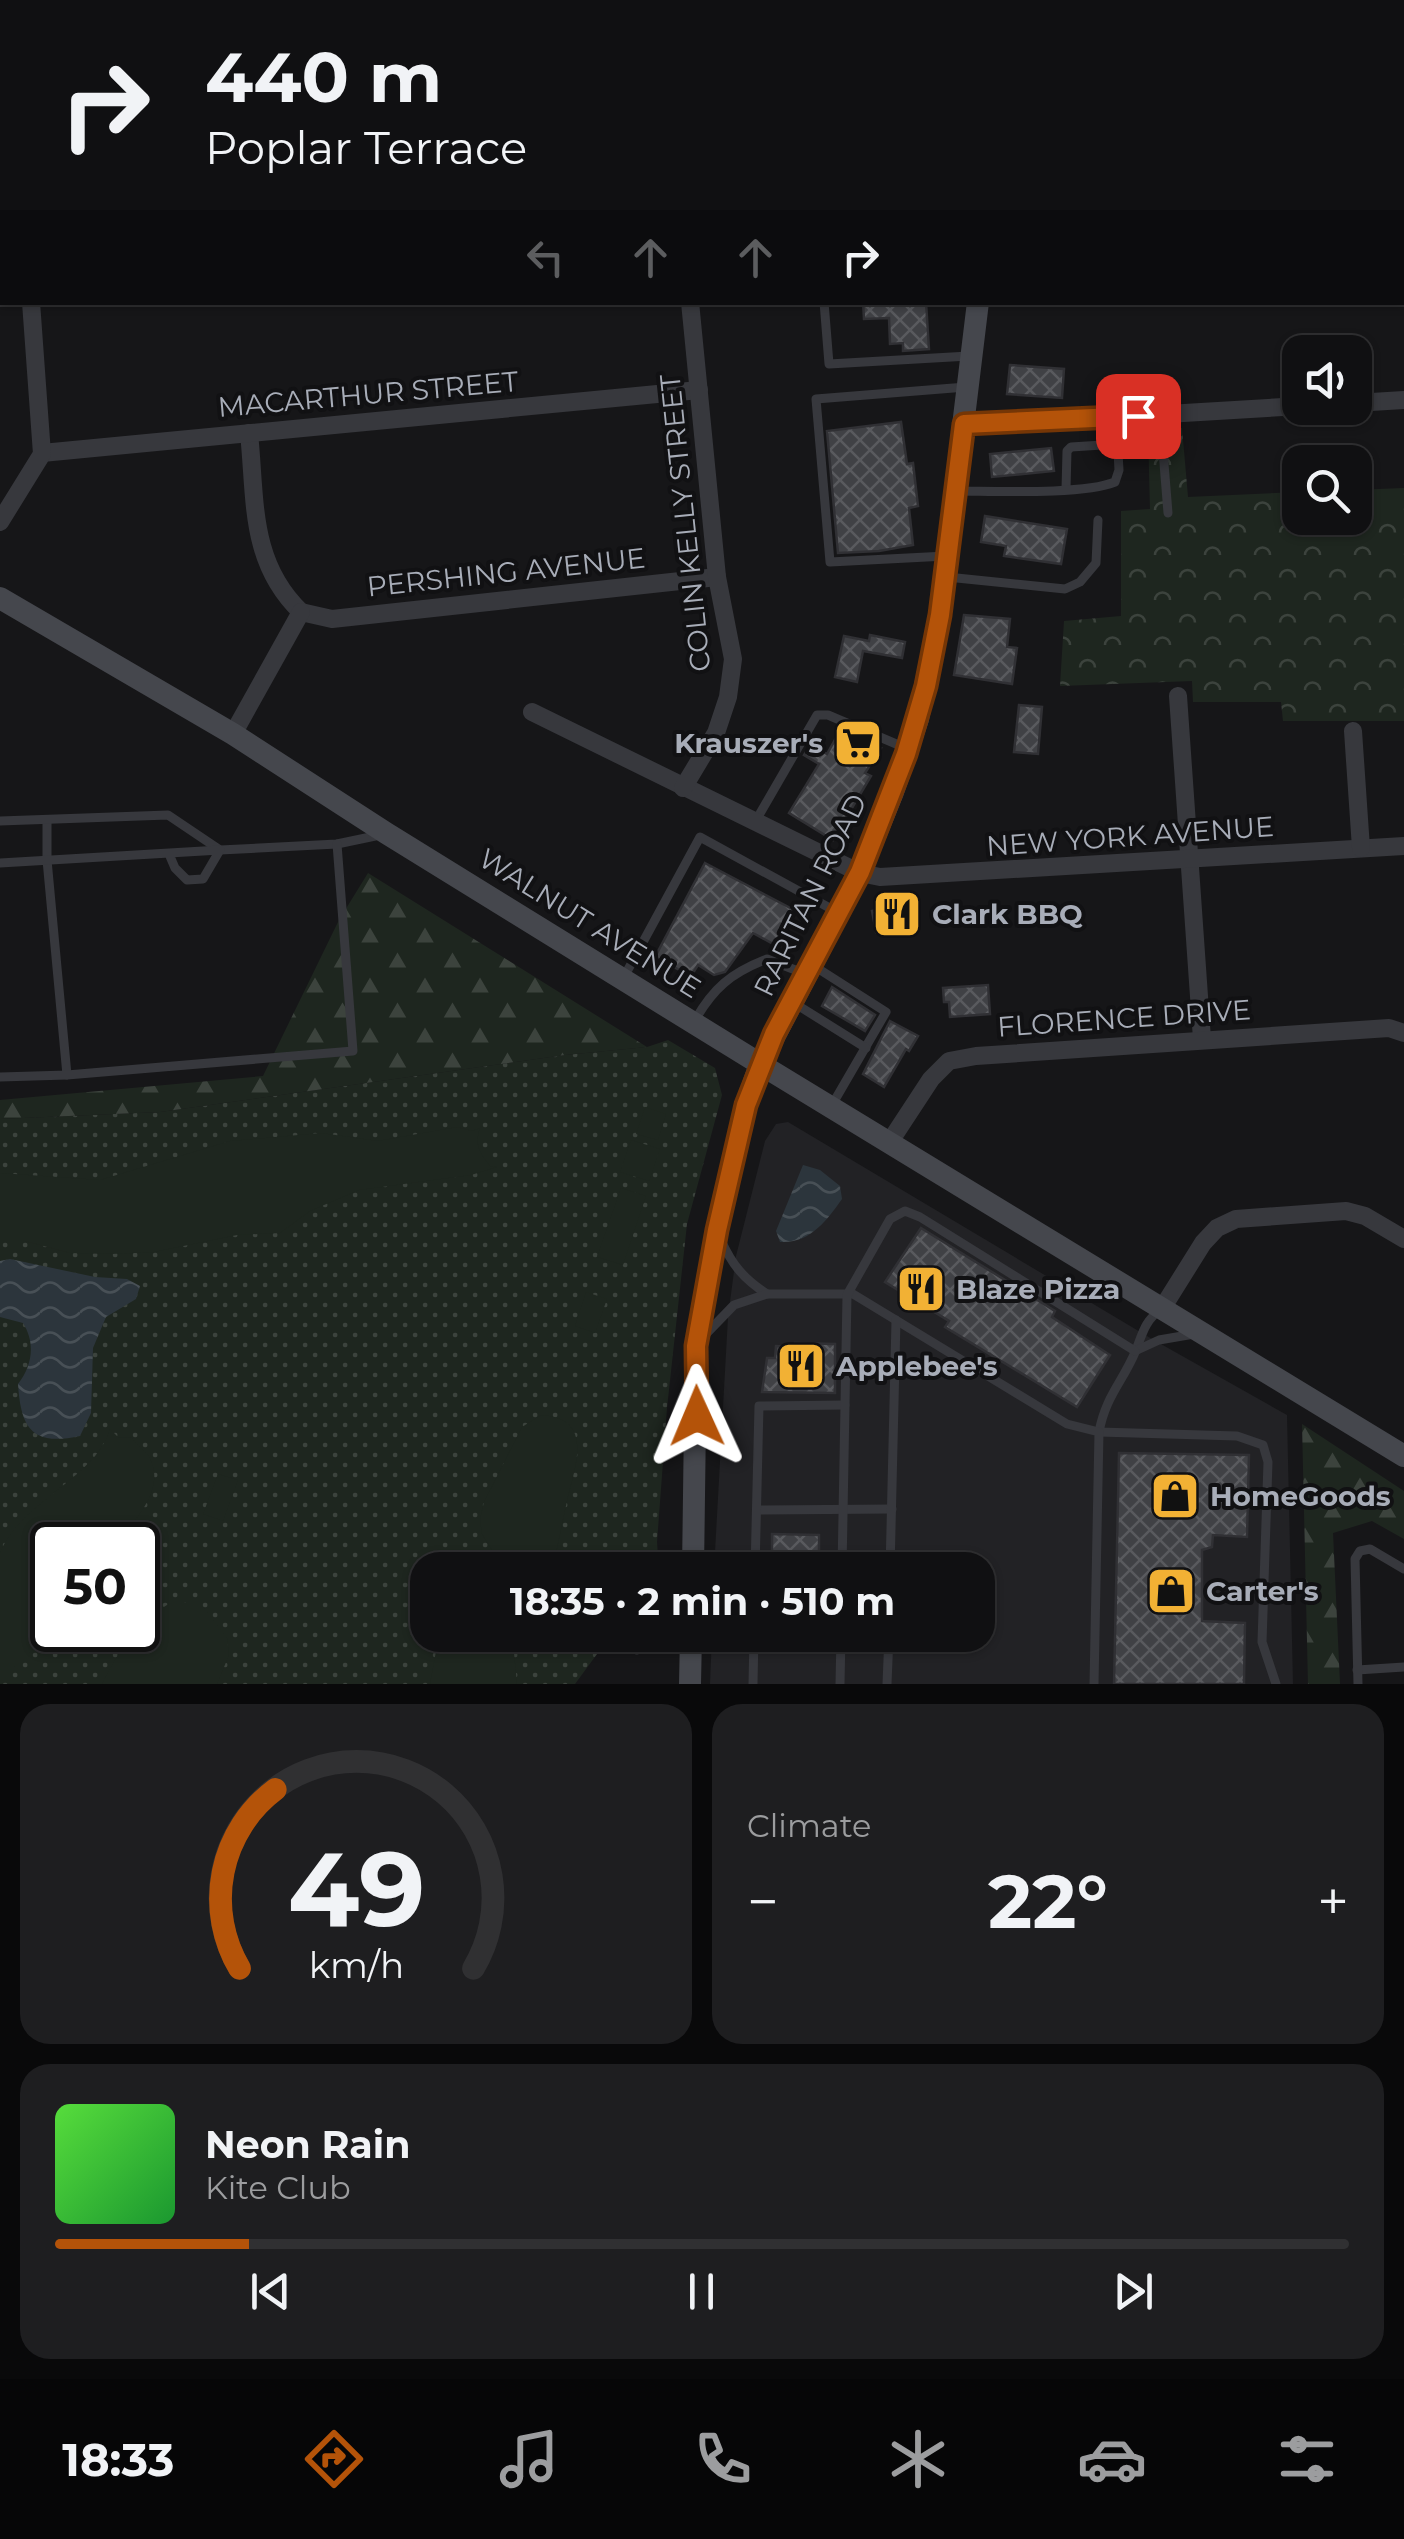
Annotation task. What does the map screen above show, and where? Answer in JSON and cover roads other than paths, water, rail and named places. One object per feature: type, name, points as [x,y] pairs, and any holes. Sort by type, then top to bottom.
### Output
[{"type":"street","points":[[0,522],[42,452],[32,305]]},
{"type":"street","name":"COLIN KELLY STREET","points":[[684,788],[716,733],[728,698],[733,659],[717,577],[690,305]]},
{"type":"street","name":"RARITAN ROAD","points":[[693,1552],[696,1346],[717,1230],[746,1105],[760,1064],[860,872],[908,749],[926,686],[946,566],[978,305]]},
{"type":"street","name":"MACARTHUR STREET","points":[[42,452],[699,390]]},
{"type":"street","points":[[1372,402],[1404,400]]},
{"type":"street","points":[[964,424],[1282,407]]},
{"type":"street","points":[[233,734],[301,612],[267,567],[261,548],[249,433]]},
{"type":"street","name":"PERSHING AVENUE","points":[[301,612],[332,619],[717,577]]},
{"type":"street","name":"WALNUT AVENUE","points":[[0,598],[233,734],[831,1108],[1404,1456]]},
{"type":"street","points":[[1178,696],[1202,1039]]},
{"type":"street","name":"NEW YORK AVENUE","points":[[532,712],[860,872],[891,878],[1404,846]]},
{"type":"street","points":[[1353,731],[1361,848]]},
{"type":"street","name":"FLORENCE DRIVE","points":[[889,1143],[931,1079],[949,1061],[1202,1039],[1389,1028],[1404,1032]]},
{"type":"street","points":[[1163,1307],[1209,1235],[1236,1219],[1346,1211],[1365,1216],[1404,1239]]},
{"type":"street","points":[[690,1652],[690,1684]]},
{"type":"lane","points":[[824,305],[829,364],[972,356]]},
{"type":"lane","points":[[969,387],[816,398],[830,562],[946,566],[1064,589],[1072,587],[1096,563],[1098,520]]},
{"type":"lane","points":[[1160,414],[1168,513]]},
{"type":"lane","points":[[956,491],[1106,486],[1115,482],[1119,470],[1116,417]]},
{"type":"lane","points":[[1066,488],[1067,451],[1071,447],[1118,444]]},
{"type":"lane","points":[[755,822],[817,715],[828,715],[908,749]]},
{"type":"lane","points":[[0,821],[168,815],[220,850]]},
{"type":"lane","points":[[47,820],[47,860],[67,1075]]},
{"type":"lane","points":[[0,863],[337,844],[386,833]]},
{"type":"lane","points":[[623,979],[700,838],[838,912]]},
{"type":"lane","points":[[0,1076],[67,1075],[353,1051],[337,844]]},
{"type":"lane","points":[[169,854],[187,880],[203,879],[220,850]]},
{"type":"lane","points":[[694,1023],[708,996],[746,968],[767,959],[808,969],[886,1012],[831,1108]]},
{"type":"lane","points":[[791,1002],[866,1048]]},
{"type":"lane","points":[[820,1020],[827,1009]]},
{"type":"lane","points":[[842,1552],[847,1295],[890,1219],[905,1210],[920,1217],[1136,1352]]},
{"type":"lane","points":[[717,1230],[731,1263],[766,1294]]},
{"type":"lane","points":[[696,1346],[714,1322],[734,1305],[766,1294],[854,1294],[1066,1424],[1098,1432],[1237,1436],[1255,1440],[1268,1462],[1262,1642],[1276,1684]]},
{"type":"lane","points":[[1094,1684],[1098,1432],[1108,1396],[1136,1352],[1146,1322],[1163,1307]]},
{"type":"lane","points":[[891,1552],[896,1320]]},
{"type":"lane","points":[[1136,1352],[1168,1337],[1204,1333]]},
{"type":"lane","points":[[756,1552],[758,1406],[845,1405]]},
{"type":"lane","points":[[757,1510],[892,1509]]},
{"type":"lane","points":[[1358,1684],[1354,1558],[1360,1551],[1370,1549],[1404,1570]]},
{"type":"lane","points":[[753,1684],[754,1652]]},
{"type":"lane","points":[[840,1684],[841,1652]]},
{"type":"lane","points":[[887,1684],[888,1652]]},
{"type":"lane","points":[[1358,1670],[1404,1667]]},
{"type":"water","points":[[803,1165],[820,1170],[840,1186],[842,1199],[809,1235],[780,1242],[776,1231]]},
{"type":"water","points":[[10,1259],[95,1277],[127,1279],[140,1286],[136,1299],[106,1317],[93,1348],[91,1413],[80,1436],[41,1436],[32,1431],[22,1413],[18,1384],[27,1370],[30,1339],[23,1323],[0,1317],[0,1261]]},
{"type":"place","name":"Krauszer's","points":[[858,743]]},
{"type":"place","name":"Clark BBQ","points":[[897,914]]},
{"type":"place","name":"Blaze Pizza","points":[[921,1289]]},
{"type":"place","name":"Applebee's","points":[[801,1366]]},
{"type":"place","name":"HomeGoods","points":[[1175,1496]]},
{"type":"place","name":"Carter's","points":[[1171,1591]]}]
